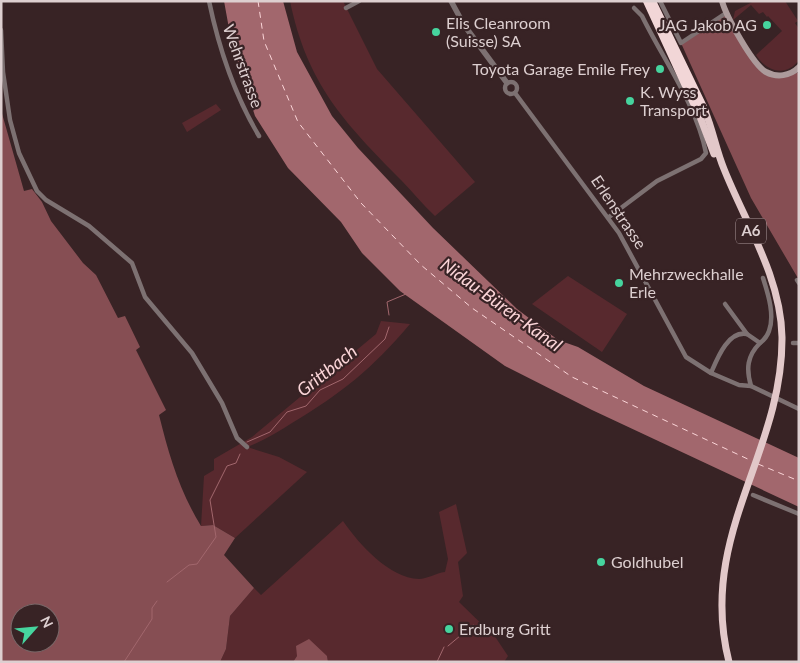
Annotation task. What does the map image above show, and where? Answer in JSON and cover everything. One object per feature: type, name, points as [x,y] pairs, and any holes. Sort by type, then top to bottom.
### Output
[{"type":"highway","points":[[641,1],[668,47]]},
{"type":"highway","name":"A6","points":[[647,1],[668,47],[702,112]]},
{"type":"highway","name":"A6","points":[[652,1],[702,112],[723,168],[772,285],[780,323],[777,391],[768,425],[729,537],[722,577],[722,622],[729,662]]},
{"type":"main road","points":[[722,1],[726,13],[763,70],[779,76],[798,70]]},
{"type":"street","name":"Wehrstrasse","points":[[209,1],[218,44],[236,92],[259,136]]},
{"type":"street","points":[[346,8],[359,1]]},
{"type":"street","points":[[451,1],[464,25],[507,83]]},
{"type":"street","points":[[660,1],[682,42],[692,37],[712,20],[726,13]]},
{"type":"street","points":[[609,217],[657,181],[701,159],[706,153],[700,131],[674,76],[642,16],[634,8]]},
{"type":"street","points":[[1,30],[10,120],[19,153],[37,191],[46,200],[90,226],[132,263],[145,297],[192,354],[222,402],[243,445]]},
{"type":"street","points":[[507,83],[516,84],[515,93],[511,95],[506,92],[504,88],[507,83]]},
{"type":"street","name":"Erlenstrasse","points":[[515,93],[609,217],[630,251],[682,351],[692,363],[739,385],[752,386],[799,409]]},
{"type":"street","points":[[752,386],[748,365],[752,353],[768,334],[771,325],[769,299],[763,278]]},
{"type":"street","points":[[725,304],[747,334],[760,344]]},
{"type":"street","points":[[711,372],[728,342],[740,334],[747,334]]},
{"type":"street","points":[[753,494],[799,514]]},
{"type":"shaded area","points":[[290,1],[343,1],[377,69],[475,182],[435,216],[362,139],[330,100],[306,56]]},
{"type":"shaded area","points":[[754,1],[785,1],[798,21],[795,23],[799,29],[799,60],[794,66],[782,71],[776,70],[765,65],[756,55],[782,31],[763,12],[759,14],[751,5],[733,20],[735,11]]},
{"type":"shaded area","points":[[726,13],[754,60],[773,75],[795,71],[799,74],[799,280],[751,198],[681,43]]},
{"type":"shaded area","points":[[216,104],[221,110],[187,132],[182,123]]},
{"type":"shaded area","points":[[1,110],[24,191],[32,189],[42,202],[51,221],[83,263],[96,275],[118,318],[125,316],[140,347],[136,350],[166,410],[159,415],[175,472],[193,513],[201,526],[213,525],[235,538],[224,555],[254,588],[230,616],[226,649],[220,662],[1,662]]},
{"type":"shaded area","points":[[568,276],[627,314],[602,352],[532,304]]},
{"type":"shaded area","points":[[381,321],[410,324],[383,354],[356,379],[310,412],[265,439],[247,447],[279,457],[307,472],[235,538],[213,525],[201,526],[204,476],[214,470],[214,459],[252,437],[376,334]]},
{"type":"shaded area","points":[[456,504],[467,553],[458,562],[463,596],[459,602],[496,638],[508,656],[504,662],[328,662],[327,656],[297,656],[293,662],[220,662],[226,649],[230,616],[254,588],[261,595],[343,521],[366,549],[397,573],[419,579],[445,572],[448,559],[439,512]]},
{"type":"shaded area","points":[[309,639],[327,656],[328,662],[293,662],[297,656],[296,646]]},
{"type":"water","name":"Nidau-Büren-Kanal","points":[[224,1],[283,1],[297,52],[332,116],[358,148],[433,228],[517,309],[558,340],[578,347],[644,386],[799,458],[799,507],[592,410],[505,366],[400,291],[362,253],[341,222],[288,168],[255,116],[232,45]]},
{"type":"waterway","points":[[389,315],[387,302],[406,294]]},
{"type":"waterway","name":"Grittbach","points":[[247,442],[270,432],[287,412],[306,406],[320,390],[343,379],[385,339],[389,327]]},
{"type":"waterway","name":"Grittbach","points":[[167,582],[189,565],[197,564],[216,537],[210,500],[227,466],[236,463],[240,454]]},
{"type":"waterway","name":"Grittbach","points":[[124,662],[152,619],[152,608],[157,601]]},
{"type":"waterway","points":[[448,646],[473,625]]},
{"type":"waterway","points":[[437,662],[444,647]]},
{"type":"ferry route","points":[[258,1],[264,41],[298,122],[361,203],[421,265],[472,308],[572,377],[752,461]]},
{"type":"ferry route","points":[[758,464],[799,481]]},
{"type":"place","name":"JAG Jakob AG","points":[[767,25]]},
{"type":"place","name":"Elis Cleanroom (Suisse) SA","points":[[436,32]]},
{"type":"place","name":"Toyota Garage Emile Frey","points":[[660,69]]},
{"type":"place","name":"K. Wyss Transport","points":[[630,101]]},
{"type":"place","name":"Mehrzweckhalle Erle","points":[[619,283]]},
{"type":"place","name":"Goldhubel","points":[[601,562]]},
{"type":"place","name":"Erdburg Gritt","points":[[449,629]]}]
